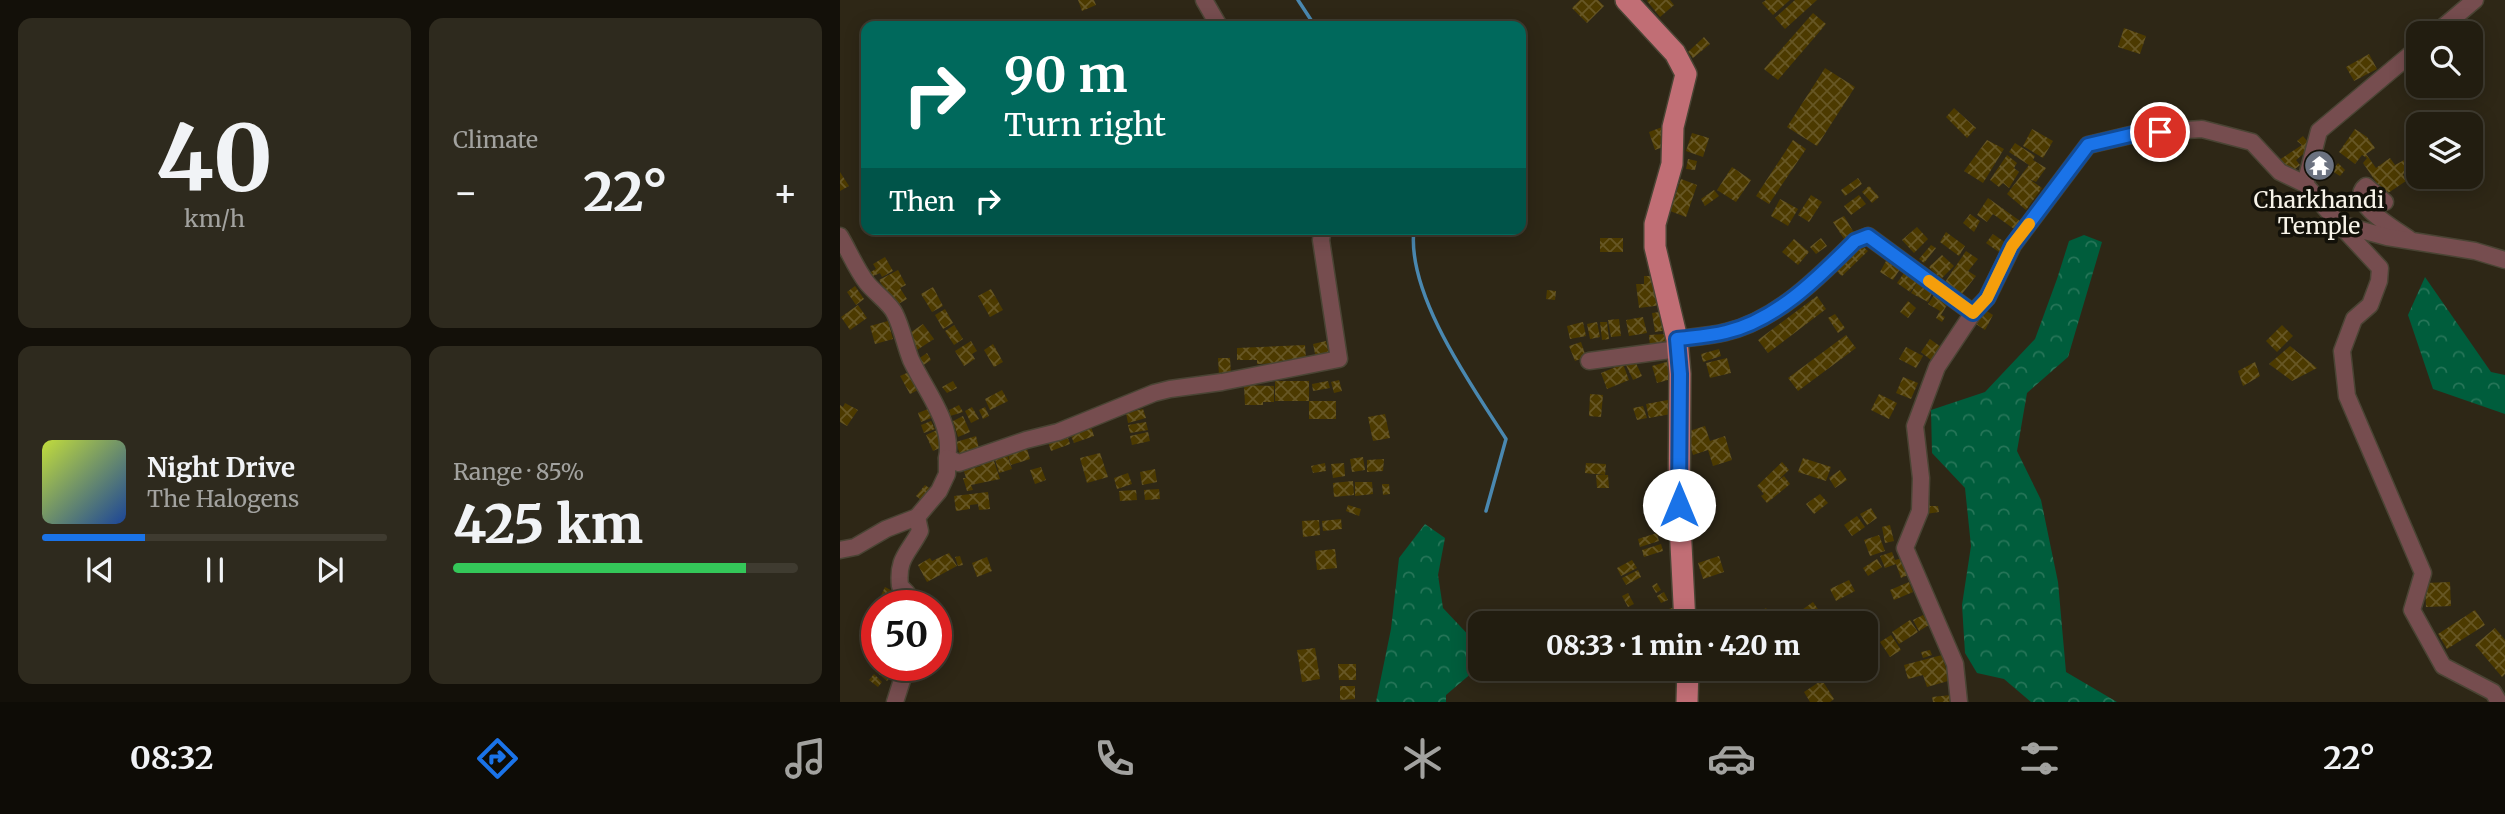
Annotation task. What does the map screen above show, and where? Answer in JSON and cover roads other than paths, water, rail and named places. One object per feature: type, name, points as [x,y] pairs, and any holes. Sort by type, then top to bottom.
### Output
[{"type":"main road","points":[[1626,0],[1675,53],[1686,74],[1673,127],[1672,164],[1654,232],[1655,247],[1678,344],[1679,505],[1684,611]]},
{"type":"main road","points":[[1687,702],[1688,681]]},
{"type":"street","points":[[1203,0],[1216,21]]},
{"type":"street","points":[[2450,21],[2475,0]]},
{"type":"street","points":[[2305,184],[2319,131],[2406,58]]},
{"type":"street","points":[[1959,702],[1955,663],[1905,548],[1920,511],[1921,478],[1915,426],[1937,367],[1973,313],[1987,298],[2012,246],[2088,145],[2139,133],[2202,129],[2252,142],[2280,172],[2305,184],[2380,268],[2379,281],[2370,305],[2354,319],[2342,351],[2347,397],[2423,573],[2412,610],[2443,666],[2493,692],[2499,702]]},
{"type":"street","points":[[2385,202],[2366,186],[2362,189],[2360,194],[2363,202],[2374,214],[2411,241]]},
{"type":"street","points":[[2339,224],[2388,237],[2475,251],[2505,260]]},
{"type":"street","points":[[947,458],[959,463],[1058,432],[1162,391],[1339,359],[1322,235]]},
{"type":"street","points":[[840,236],[864,279],[897,316],[912,362],[938,412],[950,444],[947,474],[943,483],[917,517],[886,528],[855,547],[840,550]]},
{"type":"street","points":[[1590,361],[1678,344],[1726,332],[1760,319],[1783,306],[1855,241],[1868,236],[1973,313]]},
{"type":"street","points":[[2475,251],[2505,251]]},
{"type":"street","points":[[904,590],[900,586],[898,570],[902,558],[920,531],[917,517]]},
{"type":"street","points":[[895,702],[902,681]]},
{"type":"waterway","points":[[1298,0],[1312,21]]},
{"type":"waterway","points":[[1414,235],[1414,255],[1420,282],[1431,310],[1460,366],[1506,439],[1486,511]]},
{"type":"place","name":"Charkhandi Temple","points":[[2319,166]]}]
